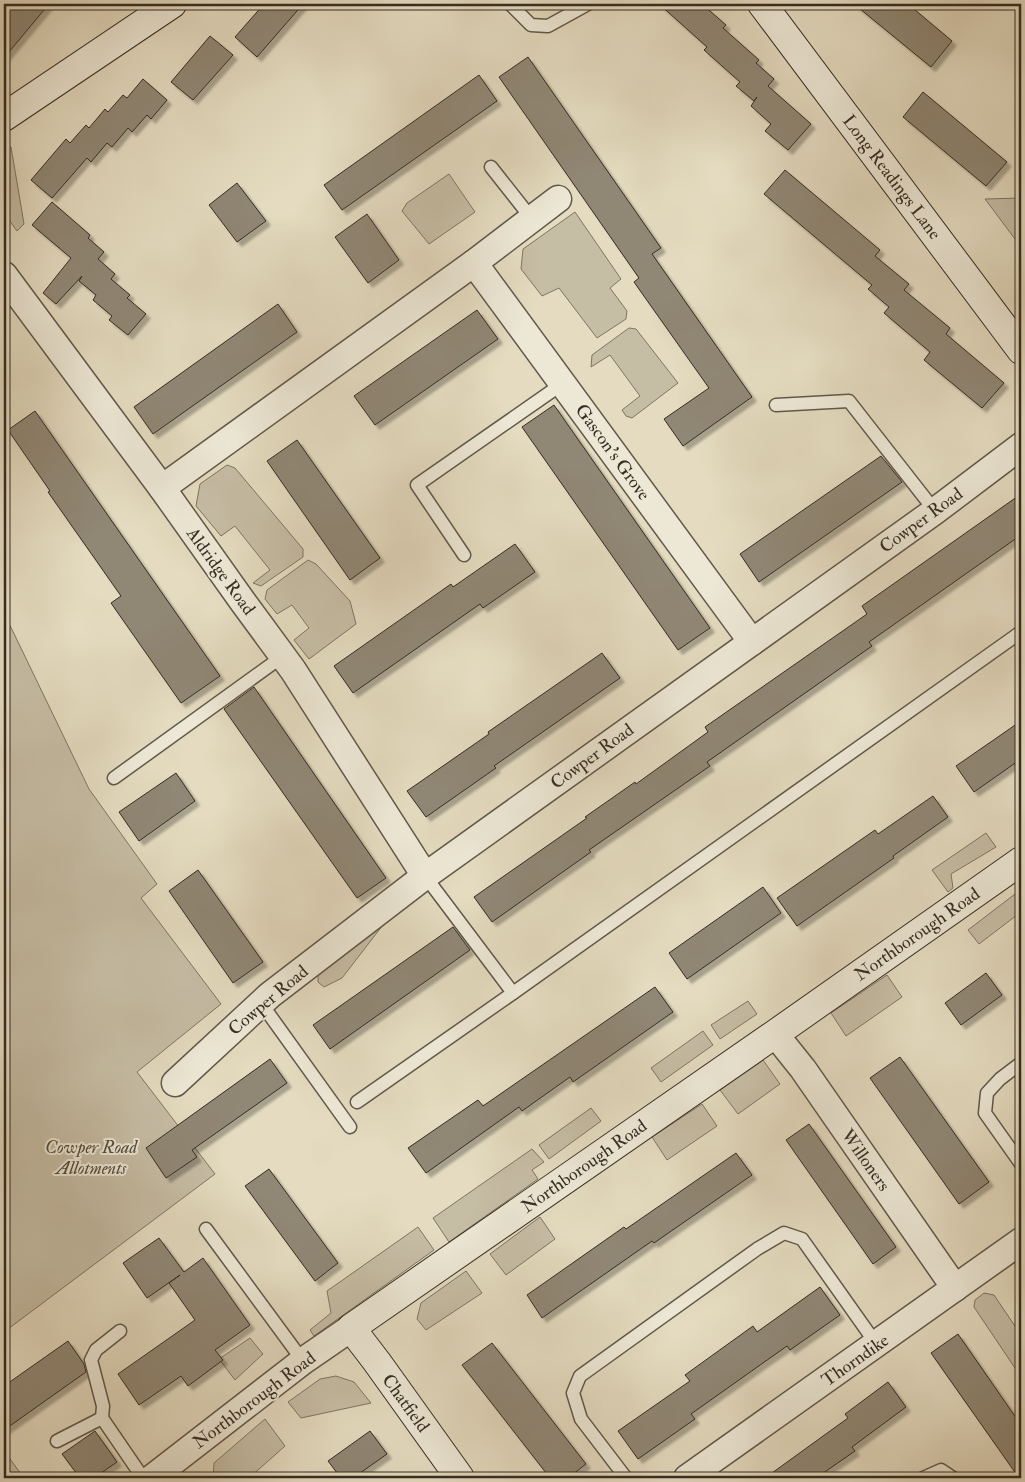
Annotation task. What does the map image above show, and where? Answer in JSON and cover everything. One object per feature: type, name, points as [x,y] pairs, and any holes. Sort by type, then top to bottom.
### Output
[{"type":"street","points":[[4,117],[172,4]]},
{"type":"street","name":"Long Readings Lane","points":[[762,4],[1021,350]]},
{"type":"street","points":[[162,488],[474,263],[558,199]]},
{"type":"street","name":"Gascon's Grove","points":[[474,263],[752,642]]},
{"type":"street","name":"Aldridge Road","points":[[4,275],[162,488],[283,656],[425,876]]},
{"type":"street","name":"Cowper Road","points":[[175,1082],[261,1003],[425,876],[935,511],[1021,446]]},
{"type":"street","name":"Northborough Road","points":[[152,1478],[303,1361],[1021,861]]},
{"type":"street","name":"Willoners","points":[[775,1034],[803,1069],[955,1288]]},
{"type":"street","name":"Thorndike","points":[[687,1478],[1021,1241]]},
{"type":"street","name":"Chatfield","points":[[351,1328],[460,1478]]},
{"type":"lane","points":[[510,4],[531,26],[548,26],[588,4]]},
{"type":"lane","points":[[491,167],[532,219]]},
{"type":"lane","points":[[464,555],[417,485],[562,384]]},
{"type":"lane","points":[[776,405],[848,401],[935,511]]},
{"type":"lane","points":[[357,1102],[1021,632]]},
{"type":"lane","points":[[114,778],[283,656]]},
{"type":"lane","points":[[425,876],[513,993]]},
{"type":"lane","points":[[261,1003],[350,1127]]},
{"type":"lane","points":[[1021,1064],[1000,1079],[987,1093],[985,1113],[1021,1164]]},
{"type":"lane","points":[[206,1229],[303,1361]]},
{"type":"lane","points":[[626,1478],[581,1419],[572,1393],[580,1376],[757,1249],[784,1233],[802,1239],[877,1345]]},
{"type":"lane","points":[[120,1331],[96,1350],[91,1360],[103,1406],[102,1418],[143,1478]]},
{"type":"lane","points":[[57,1442],[102,1418]]},
{"type":"lane","points":[[923,1478],[941,1470],[953,1478]]},
{"type":"green space","points":[[11,147],[24,224],[17,231],[4,213],[4,158],[5,151]]},
{"type":"green space","points":[[449,174],[475,212],[429,244],[402,211],[407,203]]},
{"type":"green space","points":[[1021,198],[1021,247],[985,199]]},
{"type":"green space","points":[[575,212],[621,279],[610,288],[627,311],[626,319],[597,338],[559,288],[542,296],[521,269],[523,249]]},
{"type":"green space","points":[[629,328],[636,329],[678,383],[632,418],[626,416],[622,410],[640,396],[610,355],[591,367],[592,355]]},
{"type":"green space","points":[[227,465],[235,468],[303,549],[303,557],[261,586],[253,583],[270,570],[235,526],[221,536],[196,506],[200,484]]},
{"type":"green space","points":[[308,560],[316,564],[350,601],[356,624],[309,659],[294,640],[309,628],[292,605],[277,614],[265,599],[267,590]]},
{"type":"green space","name":"Cowper Road Allotments","points":[[4,613],[89,789],[157,884],[141,898],[221,1004],[137,1072],[215,1174],[4,1332]]},
{"type":"green space","points":[[986,833],[996,847],[951,874],[953,888],[948,892],[932,870]]},
{"type":"green space","points":[[1015,894],[1021,903],[1021,912],[979,944],[968,930]]},
{"type":"green space","points":[[386,921],[342,978],[324,987],[318,982],[318,969]]},
{"type":"green space","points":[[887,975],[902,997],[846,1036],[831,1013]]},
{"type":"green space","points":[[748,1001],[757,1014],[720,1039],[711,1025]]},
{"type":"green space","points":[[703,1031],[713,1045],[661,1082],[651,1068]]},
{"type":"green space","points":[[763,1060],[780,1084],[738,1114],[720,1090]]},
{"type":"green space","points":[[702,1104],[717,1126],[667,1160],[652,1137]]},
{"type":"green space","points":[[591,1108],[601,1121],[549,1159],[539,1145]]},
{"type":"green space","points":[[532,1149],[544,1162],[532,1170],[538,1179],[449,1242],[433,1218]]},
{"type":"green space","points":[[540,1217],[555,1239],[506,1275],[490,1254]]},
{"type":"green space","points":[[418,1227],[434,1250],[314,1336],[310,1330],[331,1313],[327,1291]]},
{"type":"green space","points":[[466,1271],[482,1293],[426,1330],[417,1319],[421,1303]]},
{"type":"green space","points":[[984,1293],[994,1295],[1021,1335],[1021,1377],[974,1307],[975,1300]]},
{"type":"green space","points":[[250,1338],[263,1354],[235,1380],[219,1359]]},
{"type":"green space","points":[[336,1376],[354,1382],[371,1403],[301,1418],[288,1402],[320,1379]]},
{"type":"green space","points":[[265,1419],[285,1446],[249,1478],[213,1478],[214,1463]]},
{"type":"green space","points":[[4,1451],[24,1478],[4,1478]]},
{"type":"building","points":[[10,4],[49,4],[4,58],[4,12]]},
{"type":"building","points":[[264,4],[303,4],[257,57],[235,37]]},
{"type":"building","points":[[659,4],[702,4],[726,25],[723,28],[759,60],[756,63],[774,79],[768,86],[811,124],[788,150],[765,131],[771,124],[751,106],[757,97],[754,101],[736,86],[740,82],[704,50],[707,47]]},
{"type":"building","points":[[854,4],[908,4],[952,41],[931,67]]},
{"type":"building","points":[[210,36],[233,55],[193,100],[171,82]]},
{"type":"building","points":[[528,57],[661,248],[652,254],[752,397],[683,446],[664,419],[709,388],[634,282],[639,278],[499,77]]},
{"type":"building","points":[[479,75],[497,101],[342,210],[324,185]]},
{"type":"building","points":[[143,79],[167,100],[151,119],[147,115],[132,132],[128,128],[112,147],[107,143],[91,162],[87,158],[52,198],[31,180],[66,139],[70,143],[86,125],[89,128],[105,109],[108,112],[123,95],[127,98]]},
{"type":"building","points":[[923,92],[1007,162],[986,186],[903,117]]},
{"type":"building","points":[[785,170],[880,250],[875,256],[909,284],[904,290],[950,328],[946,334],[1004,383],[982,408],[924,360],[930,352],[884,313],[889,307],[868,289],[872,285],[764,194]]},
{"type":"building","points":[[237,183],[266,221],[237,242],[209,205]]},
{"type":"building","points":[[52,202],[90,235],[88,238],[104,252],[98,259],[115,274],[111,279],[130,295],[127,298],[146,314],[128,335],[109,320],[112,316],[93,300],[96,295],[79,281],[82,276],[56,304],[43,293],[71,258],[32,225]]},
{"type":"building","points":[[367,214],[399,260],[368,283],[335,237]]},
{"type":"building","points":[[278,304],[297,332],[153,434],[134,407]]},
{"type":"building","points":[[477,310],[498,339],[375,425],[354,396]]},
{"type":"building","points":[[554,405],[710,628],[678,650],[522,427]]},
{"type":"building","points":[[35,411],[220,676],[181,703],[111,603],[121,596],[48,492],[50,491],[8,430]]},
{"type":"building","points":[[297,440],[380,558],[350,580],[267,461]]},
{"type":"building","points":[[881,456],[902,482],[759,582],[740,554]]},
{"type":"building","points":[[1021,494],[1021,535],[869,642],[872,646],[707,762],[710,766],[589,850],[591,852],[492,922],[474,897],[708,732],[705,727],[867,614],[862,606]]},
{"type":"building","points":[[515,544],[535,572],[483,608],[480,604],[353,693],[334,666],[451,584],[453,587]]},
{"type":"building","points":[[602,653],[620,678],[494,766],[496,768],[426,817],[407,791]]},
{"type":"building","points":[[254,687],[386,878],[357,898],[224,709]]},
{"type":"building","points":[[1021,721],[1021,759],[974,792],[956,766]]},
{"type":"building","points":[[176,773],[195,801],[139,841],[119,812]]},
{"type":"building","points":[[933,796],[948,817],[893,856],[894,858],[797,926],[777,898],[875,830],[878,834]]},
{"type":"building","points":[[198,870],[263,962],[233,983],[169,891]]},
{"type":"building","points":[[763,887],[781,913],[687,979],[669,953]]},
{"type":"building","points":[[453,927],[470,950],[330,1049],[313,1025]]},
{"type":"building","points":[[986,973],[1002,995],[961,1025],[945,1003]]},
{"type":"building","points":[[655,987],[673,1012],[573,1082],[570,1077],[522,1111],[519,1107],[426,1173],[408,1148],[478,1100],[483,1106]]},
{"type":"building","points":[[900,1057],[989,1182],[959,1204],[870,1078]]},
{"type":"building","points":[[270,1059],[287,1083],[192,1150],[197,1157],[166,1178],[146,1148]]},
{"type":"building","points":[[809,1124],[896,1247],[873,1264],[786,1140]]},
{"type":"building","points":[[736,1153],[752,1175],[654,1243],[652,1241],[542,1318],[527,1295],[624,1227],[626,1229]]},
{"type":"building","points":[[269,1169],[338,1263],[315,1281],[245,1186]]},
{"type":"building","points":[[159,1238],[184,1272],[203,1258],[250,1325],[215,1350],[223,1360],[188,1386],[181,1376],[139,1405],[118,1374],[195,1320],[169,1283],[180,1275],[147,1298],[123,1263]]},
{"type":"building","points":[[820,1287],[840,1315],[790,1350],[787,1346],[691,1414],[695,1419],[638,1459],[618,1431],[690,1381],[685,1375],[753,1326],[757,1332]]},
{"type":"building","points":[[958,1334],[1021,1425],[1021,1478],[1019,1478],[931,1353]]},
{"type":"building","points":[[68,1341],[84,1364],[86,1372],[4,1430],[4,1386]]},
{"type":"building","points":[[492,1343],[586,1464],[568,1478],[550,1478],[462,1365]]},
{"type":"building","points":[[888,1382],[906,1407],[852,1447],[855,1451],[816,1478],[765,1478],[848,1418],[845,1414]]},
{"type":"building","points":[[95,1431],[117,1462],[94,1478],[80,1478],[62,1454]]},
{"type":"building","points":[[370,1431],[387,1454],[353,1478],[341,1478],[328,1461]]}]
